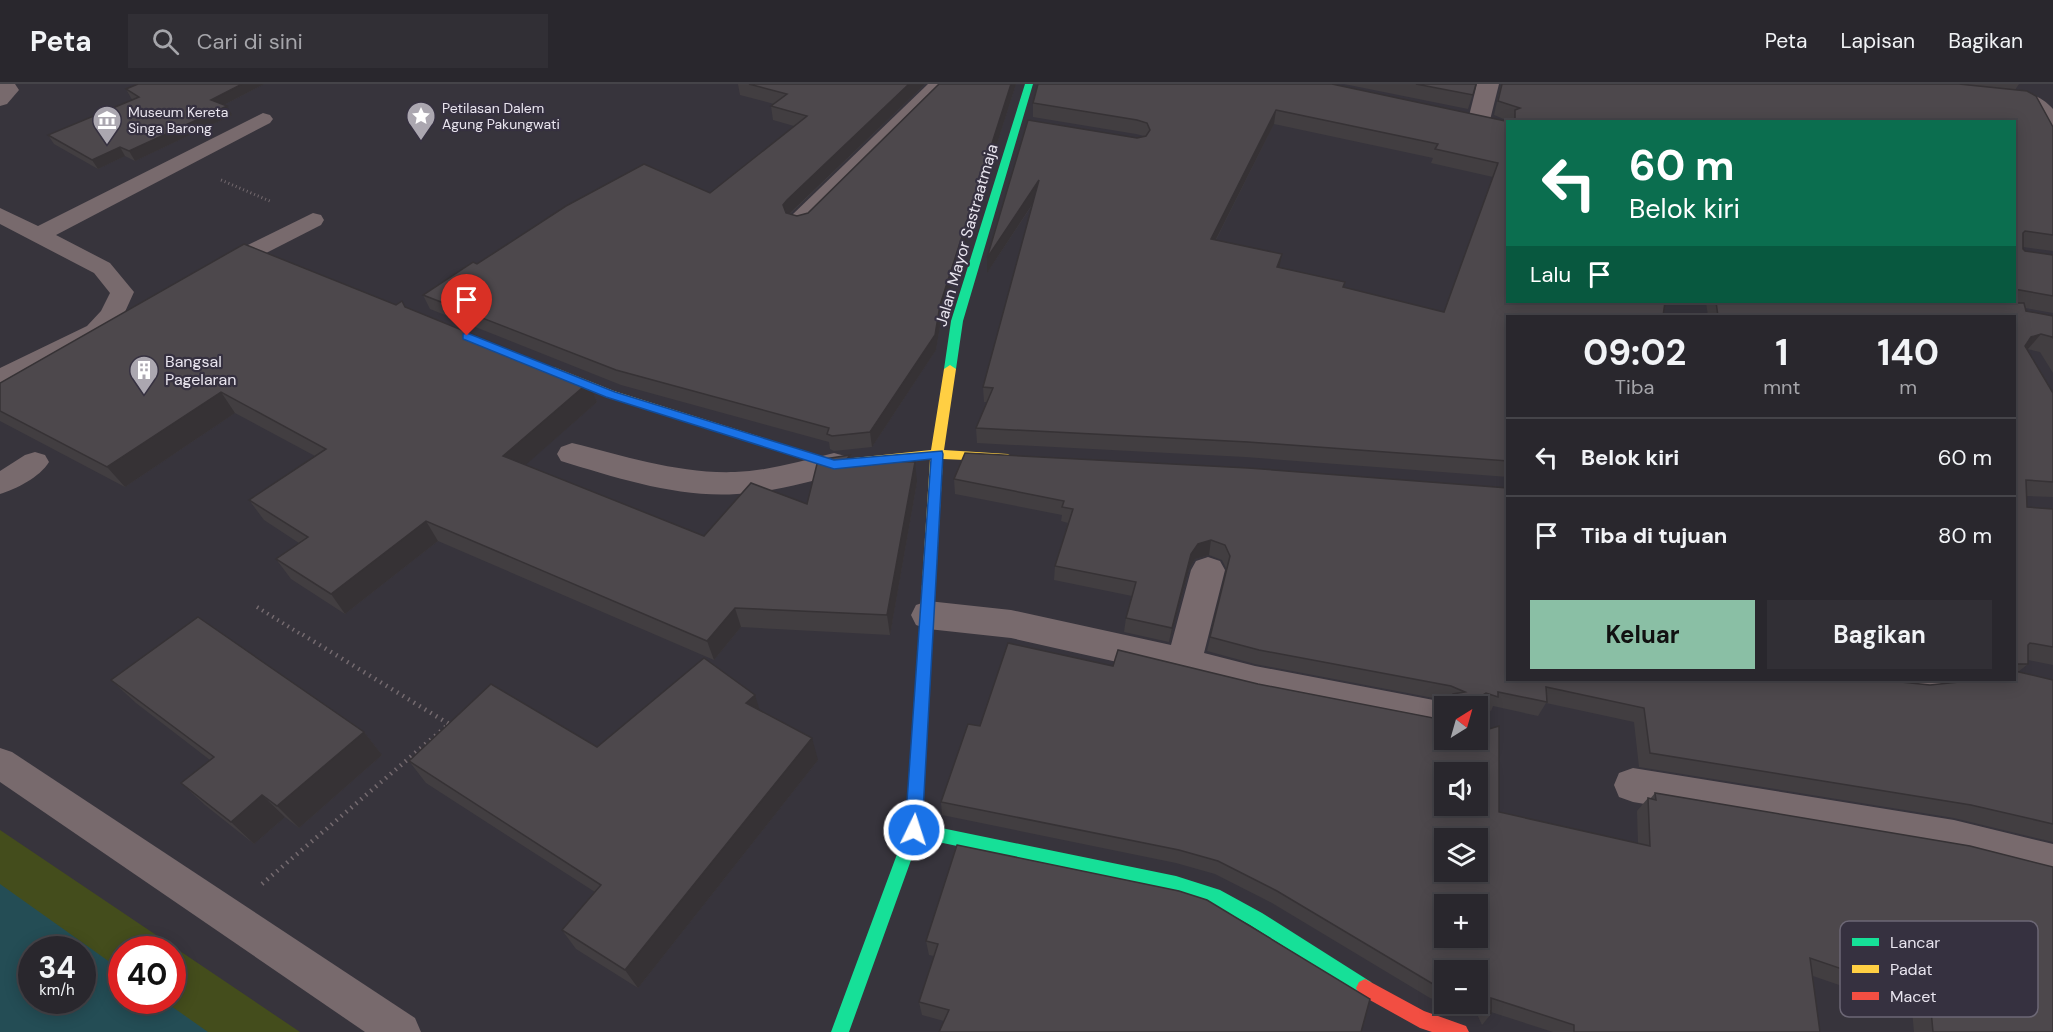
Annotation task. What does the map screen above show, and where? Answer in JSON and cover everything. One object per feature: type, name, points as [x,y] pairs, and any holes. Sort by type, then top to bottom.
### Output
[{"type":"street","points":[[800,221],[940,84]]},
{"type":"street","name":"Jalan Mayor Sastraatmaja","points":[[840,1032],[914,830],[937,454],[957,321],[1026,126],[1029,84]]},
{"type":"street","points":[[1457,116],[1489,122],[1488,84]]},
{"type":"street","points":[[1986,93],[2032,101],[2040,106],[2053,124]]},
{"type":"street","points":[[535,364],[610,394],[834,464]]},
{"type":"street","points":[[572,454],[670,477],[732,483],[770,479],[834,464],[937,454],[1020,459]]},
{"type":"street","points":[[1184,662],[1208,570]]},
{"type":"street","points":[[928,615],[1011,624],[1184,662],[1255,681],[1434,716]]},
{"type":"street","points":[[1909,681],[1934,681]]},
{"type":"street","points":[[1633,785],[1954,838],[2053,863]]},
{"type":"street","points":[[914,830],[1176,884],[1214,896],[1420,1019],[1460,1032]]},
{"type":"lane","points":[[0,100],[9,90],[5,84]]},
{"type":"lane","points":[[38,235],[263,119]]},
{"type":"lane","points":[[0,215],[102,268],[122,292],[112,314],[96,331]]},
{"type":"lane","points":[[199,278],[313,220]]},
{"type":"lane","points":[[0,378],[137,310]]},
{"type":"lane","points":[[0,484],[35,462]]},
{"type":"lane","points":[[0,763],[401,1032]]},
{"type":"path","points":[[179,162],[313,220]]},
{"type":"path","points":[[226,915],[449,724],[257,607]]},
{"type":"green space","points":[[0,830],[157,936],[108,936],[108,1014],[186,1014],[186,955],[300,1032],[0,1032]]},
{"type":"water","points":[[0,884],[73,936],[18,936],[18,1014],[96,1014],[96,952],[108,961],[108,1014],[182,1014],[208,1032],[0,1032]]},
{"type":"building","points":[[138,84],[242,84],[211,100],[227,106],[129,151],[120,147],[92,160],[48,135],[139,97],[126,89]]},
{"type":"building","points":[[749,84],[909,84],[787,200],[783,205],[786,213],[797,216],[808,213],[939,84],[1011,84],[940,305],[935,335],[870,432],[832,436],[827,434],[829,428],[616,370],[423,295],[473,262],[477,264],[566,206],[644,164],[710,193],[807,116],[771,106],[787,94]]},
{"type":"building","points":[[1038,84],[1332,84],[1506,121],[1506,303],[1665,303],[1663,315],[1506,315],[1506,461],[1248,442],[976,428],[993,388],[983,387],[1039,180],[987,258],[1028,120],[1137,138],[1146,136],[1150,130],[1147,123],[1033,103]],"holes":[[[1276,110],[1438,144],[1435,149],[1498,163],[1444,312],[1343,287],[1345,282],[1277,267],[1282,254],[1211,239]]]},
{"type":"building","points":[[1416,84],[1476,84],[1473,95]]},
{"type":"building","points":[[1502,84],[1959,84],[2027,91],[2036,96],[2053,127],[2053,235],[2025,231],[2023,249],[2053,255],[2053,296],[2016,289],[2016,120],[1515,120],[1515,110],[1520,108],[1498,101]]},
{"type":"building","points":[[244,244],[396,305],[402,301],[405,307],[589,382],[503,456],[704,536],[751,483],[807,504],[818,460],[850,455],[847,459],[915,462],[887,615],[735,608],[707,641],[426,521],[331,594],[276,559],[308,537],[249,500],[326,449],[221,392],[107,467],[0,411],[0,383]]},
{"type":"building","points":[[1716,303],[2024,303],[2026,311],[2053,316],[2053,338],[2041,334],[2031,337],[2025,346],[2053,393],[2053,482],[2026,480],[2027,507],[2053,509],[2053,647],[2030,643],[2028,645],[2028,664],[2016,664],[2016,315],[1718,315]]},
{"type":"building","points":[[965,453],[1248,468],[1506,488],[1506,681],[1898,681],[1930,685],[1962,681],[2016,681],[2016,671],[2053,680],[2053,824],[1971,805],[1650,753],[1644,708],[1546,687],[1547,702],[1498,692],[1498,697],[1486,693],[1483,696],[1453,696],[1453,694],[1465,692],[1451,686],[1259,650],[1210,637],[1230,556],[1225,545],[1211,540],[1198,544],[1191,554],[1172,628],[1126,618],[1136,582],[1055,566],[1073,509],[1062,507],[1064,501],[954,479]]},
{"type":"building","points":[[198,617],[364,732],[277,806],[262,795],[231,822],[181,783],[214,757],[111,680]]},
{"type":"building","points":[[1008,643],[1113,666],[1118,650],[1258,684],[1434,718],[1434,750],[1488,750],[1488,729],[1499,726],[1499,812],[1650,846],[1648,798],[1656,800],[1655,793],[1970,846],[2053,867],[2053,1032],[1933,1032],[1932,1017],[2038,1017],[2038,921],[1840,921],[1840,968],[1810,958],[1820,1032],[1574,1032],[1574,1025],[1491,998],[1491,1014],[1488,1007],[1488,960],[1434,960],[1434,985],[1277,891],[1218,861],[1179,850],[941,802],[968,724],[980,726]]},
{"type":"building","points":[[704,658],[755,695],[746,703],[812,738],[625,970],[562,930],[601,885],[409,761],[491,684],[597,747]]},
{"type":"building","points":[[957,845],[1179,891],[1207,900],[1370,999],[1361,1032],[939,1032],[949,1010],[919,1002],[938,944],[926,941]]},
{"type":"traffic: fast","points":[[950,369],[957,321],[1029,84]]},
{"type":"traffic: fast","points":[[840,1032],[914,830],[922,694]]},
{"type":"traffic: fast","points":[[914,830],[1176,884],[1214,896],[1256,919],[1365,988]]},
{"type":"traffic: slow","points":[[922,694],[937,454],[950,369]]},
{"type":"traffic: slow","points":[[550,370],[610,394],[834,464],[937,454],[1008,458]]},
{"type":"traffic: jam","points":[[1365,988],[1420,1019],[1460,1032]]},
{"type":"place","name":"Petilasan Dalem Agung Pakungwati","points":[[421,142]]},
{"type":"place","name":"Museum Kereta Singa Barong","points":[[107,146]]},
{"type":"place","name":"Bangsal Pagelaran","points":[[144,396]]},
{"type":"route","points":[[467,336],[610,394],[834,464],[937,454],[914,830]]}]
